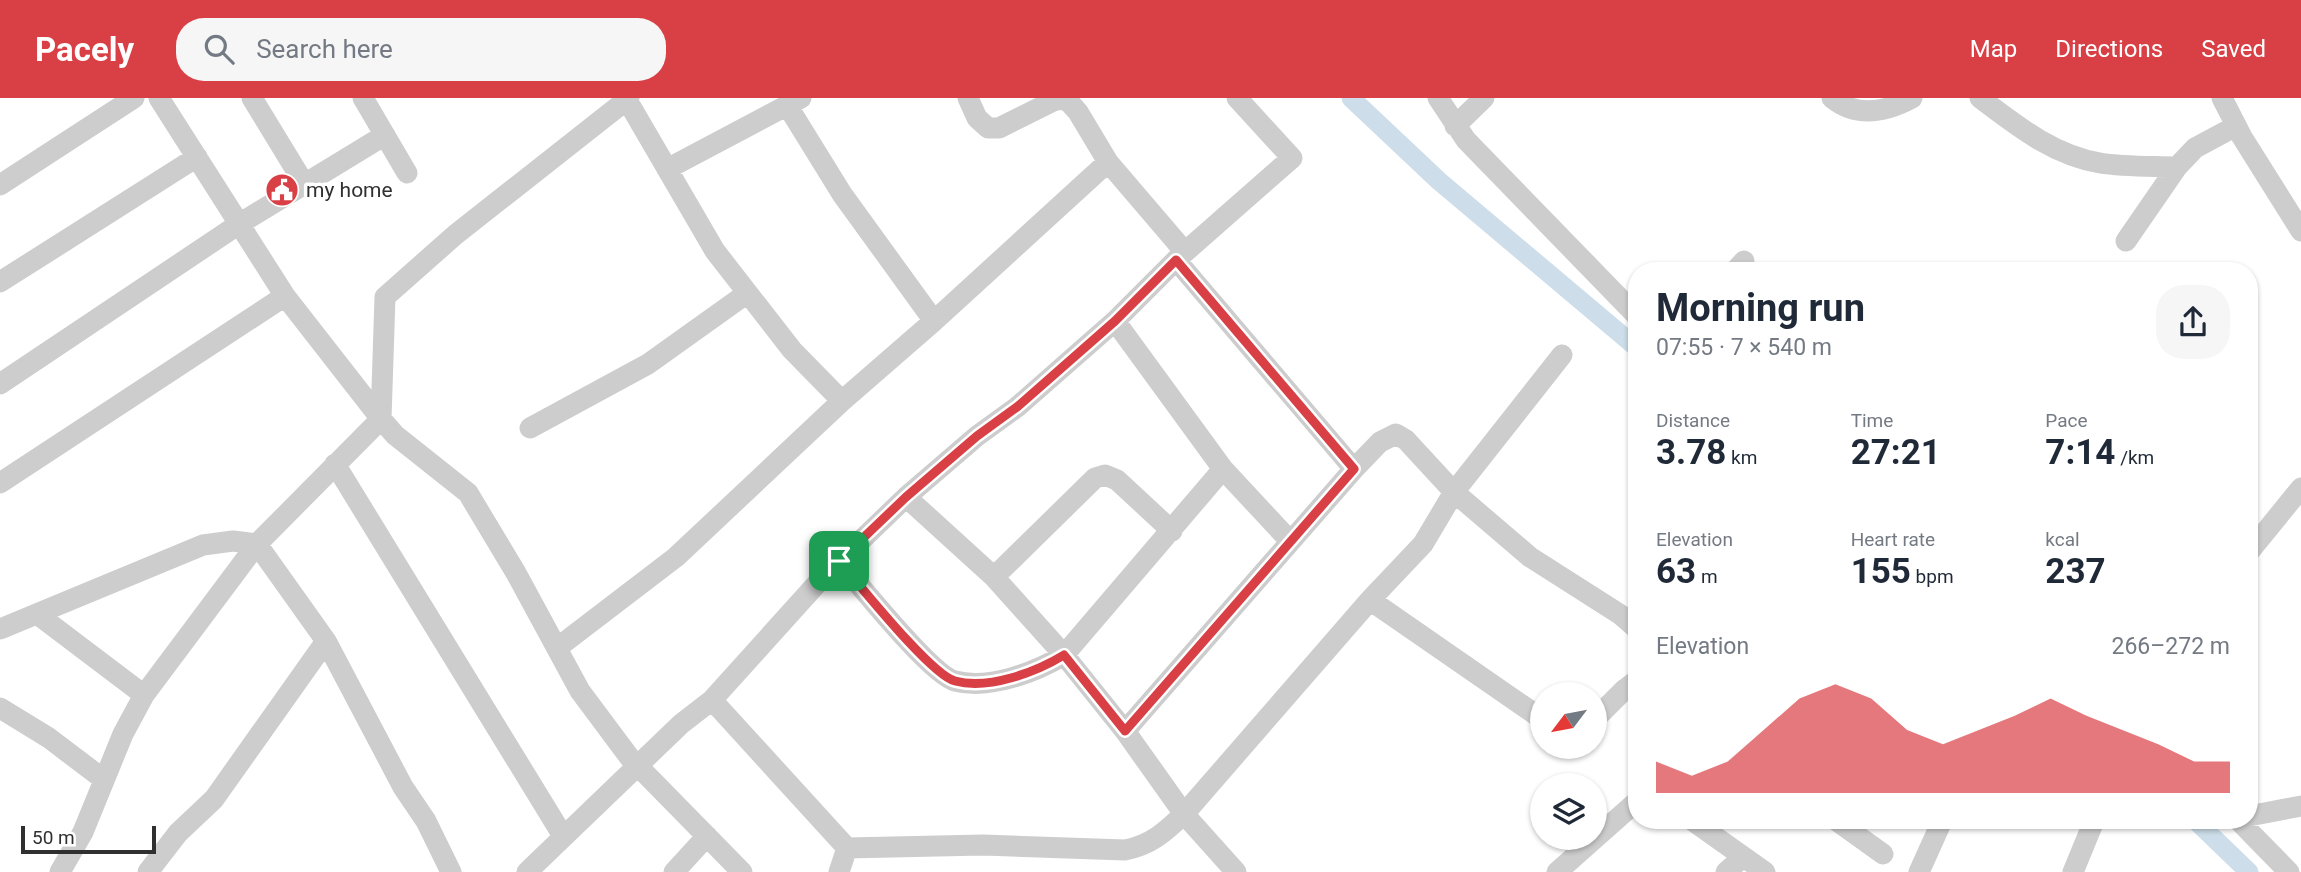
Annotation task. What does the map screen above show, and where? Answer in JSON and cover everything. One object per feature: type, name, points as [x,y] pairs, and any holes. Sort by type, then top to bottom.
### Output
[{"type":"street","points":[[0,185],[134,98]]},
{"type":"street","points":[[159,98],[285,296],[381,419],[395,435],[468,493],[516,573],[580,691],[637,765],[742,872]]},
{"type":"street","points":[[252,98],[305,185]]},
{"type":"street","points":[[363,98],[407,173]]},
{"type":"street","points":[[968,98],[977,118],[988,128],[999,128],[1053,101],[1061,99],[1069,102],[1108,162],[1354,469]]},
{"type":"street","points":[[527,872],[637,765],[712,699],[839,561],[906,497],[977,436],[1017,407],[1115,321],[1181,256],[1292,158],[1237,98]]},
{"type":"street","points":[[1438,98],[1455,126],[1628,307]]},
{"type":"street","points":[[1455,126],[1484,98]]},
{"type":"street","points":[[1832,98],[1841,106],[1863,111],[1883,111],[1912,98]]},
{"type":"street","points":[[1980,98],[2019,127],[2060,152],[2100,163],[2177,167]]},
{"type":"street","points":[[2222,98],[2236,126],[2301,231]]},
{"type":"street","points":[[60,872],[83,832],[123,734],[144,695],[257,544],[381,419],[385,297],[455,234],[628,99],[715,251],[792,350],[842,401]]},
{"type":"street","points":[[667,169],[794,102],[842,194],[934,321]]},
{"type":"street","points":[[2126,241],[2177,167],[2195,148],[2236,126]]},
{"type":"street","points":[[0,384],[239,224],[385,135]]},
{"type":"street","points":[[0,282],[197,158]]},
{"type":"street","points":[[557,649],[676,557],[842,401],[1108,162]]},
{"type":"street","points":[[530,428],[648,364],[746,294]]},
{"type":"street","points":[[0,483],[285,296]]},
{"type":"street","points":[[1115,321],[1223,469],[1290,541]]},
{"type":"street","points":[[712,699],[847,848],[983,845],[1125,850],[1142,846],[1161,836],[1184,814],[1370,600],[1423,544],[1454,492],[1562,355]]},
{"type":"street","points":[[1125,731],[1354,469],[1380,442],[1396,434],[1406,440],[1454,492],[1530,557],[1628,621]]},
{"type":"street","points":[[335,464],[563,836]]},
{"type":"street","points":[[839,561],[932,667],[954,681],[979,682],[1007,678],[1042,668],[1064,655],[1223,469]]},
{"type":"street","points":[[993,577],[1095,478],[1105,475],[1117,480],[1172,531]]},
{"type":"street","points":[[2258,541],[2301,488]]},
{"type":"street","points":[[906,497],[993,577],[1064,655],[1125,731],[1184,814],[1236,872]]},
{"type":"street","points":[[0,629],[203,545],[233,541],[257,544],[326,641],[403,787],[426,821],[451,872]]},
{"type":"street","points":[[1370,600],[1530,711]]},
{"type":"street","points":[[37,614],[144,695]]},
{"type":"street","points":[[148,872],[178,833],[214,799],[326,641]]},
{"type":"street","points":[[1607,706],[1628,688]]},
{"type":"street","points":[[0,708],[49,738],[103,779]]},
{"type":"street","points":[[2258,814],[2301,806]]},
{"type":"street","points":[[1557,872],[1628,809]]},
{"type":"street","points":[[1704,829],[1765,872]]},
{"type":"street","points":[[1847,829],[1883,854]]},
{"type":"street","points":[[1919,872],[1938,829]]},
{"type":"street","points":[[2073,872],[2091,829]]},
{"type":"street","points":[[2247,829],[2289,872]]},
{"type":"street","points":[[674,872],[706,836]]},
{"type":"street","points":[[839,872],[847,848]]},
{"type":"street","points":[[1726,872],[1743,857]]},
{"type":"waterway","points":[[1351,98],[1439,181],[1628,340]]},
{"type":"waterway","points":[[2204,829],[2249,872]]},
{"type":"place","name":"my home","points":[[282,190]]},
{"type":"route","points":[[1176,260],[1354,469],[1125,731],[1064,655],[1042,668],[1007,678],[979,682],[954,681],[932,667],[839,561],[906,497],[977,436],[1017,407],[1115,321],[1176,260]]}]
